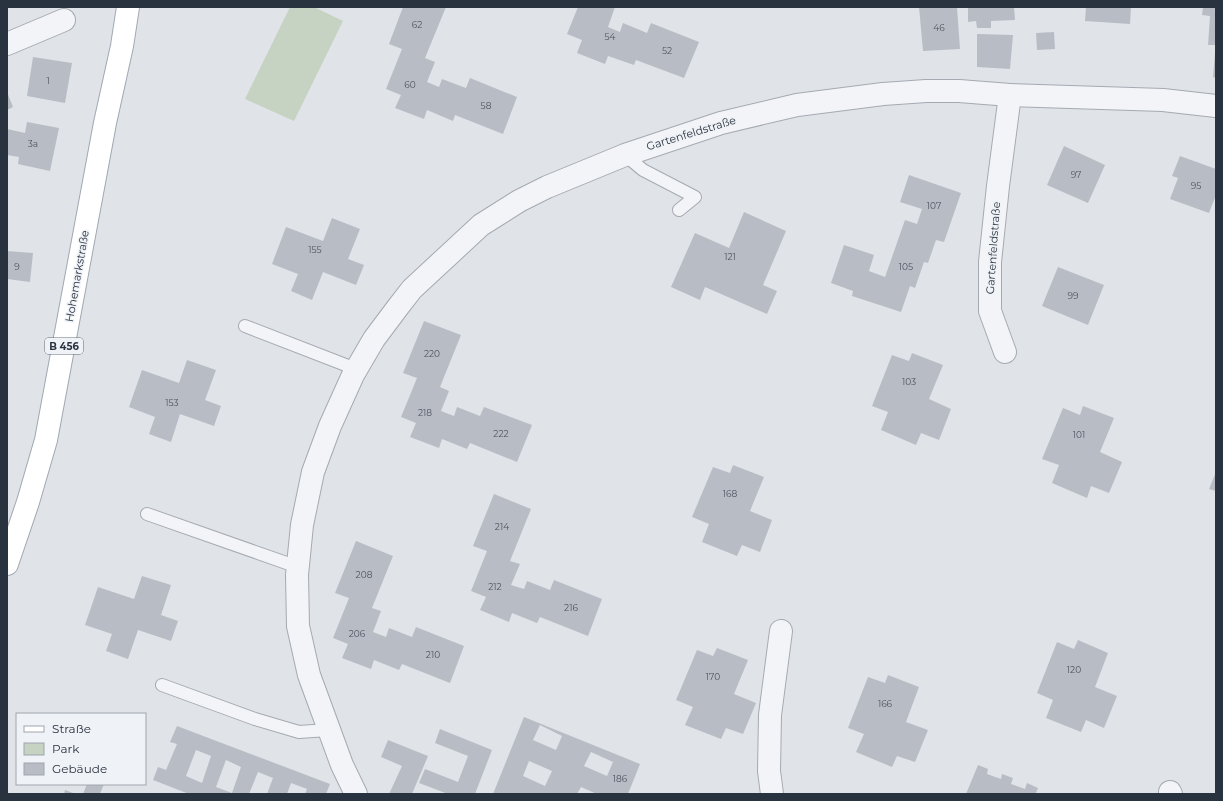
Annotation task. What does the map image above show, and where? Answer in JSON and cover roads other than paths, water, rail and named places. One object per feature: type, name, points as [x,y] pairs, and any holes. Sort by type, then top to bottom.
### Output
[{"type":"main road","name":"Hohemarkstraße","points":[[7,564],[28,502],[46,440],[105,123],[122,46],[128,7]]},
{"type":"street","points":[[7,44],[64,20]]},
{"type":"street","name":"Gartenfeldstraße","points":[[356,794],[342,765],[328,730],[309,676],[298,626],[297,575],[302,525],[313,472],[330,426],[356,369],[374,339],[412,289],[481,225],[519,201],[547,187],[625,154],[720,123],[797,105],[883,94],[926,91],[959,91],[1010,95],[1162,100],[1216,106]]},
{"type":"street","name":"Gartenfeldstraße","points":[[1004,352],[990,311],[990,262],[1010,95]]},
{"type":"street","points":[[772,794],[768,771],[770,715],[781,631]]},
{"type":"lane","points":[[625,154],[643,170],[695,197],[679,210]]},
{"type":"lane","points":[[245,326],[356,369]]},
{"type":"lane","points":[[148,514],[298,567]]},
{"type":"lane","points":[[162,684],[255,719],[299,732],[328,730]]}]
